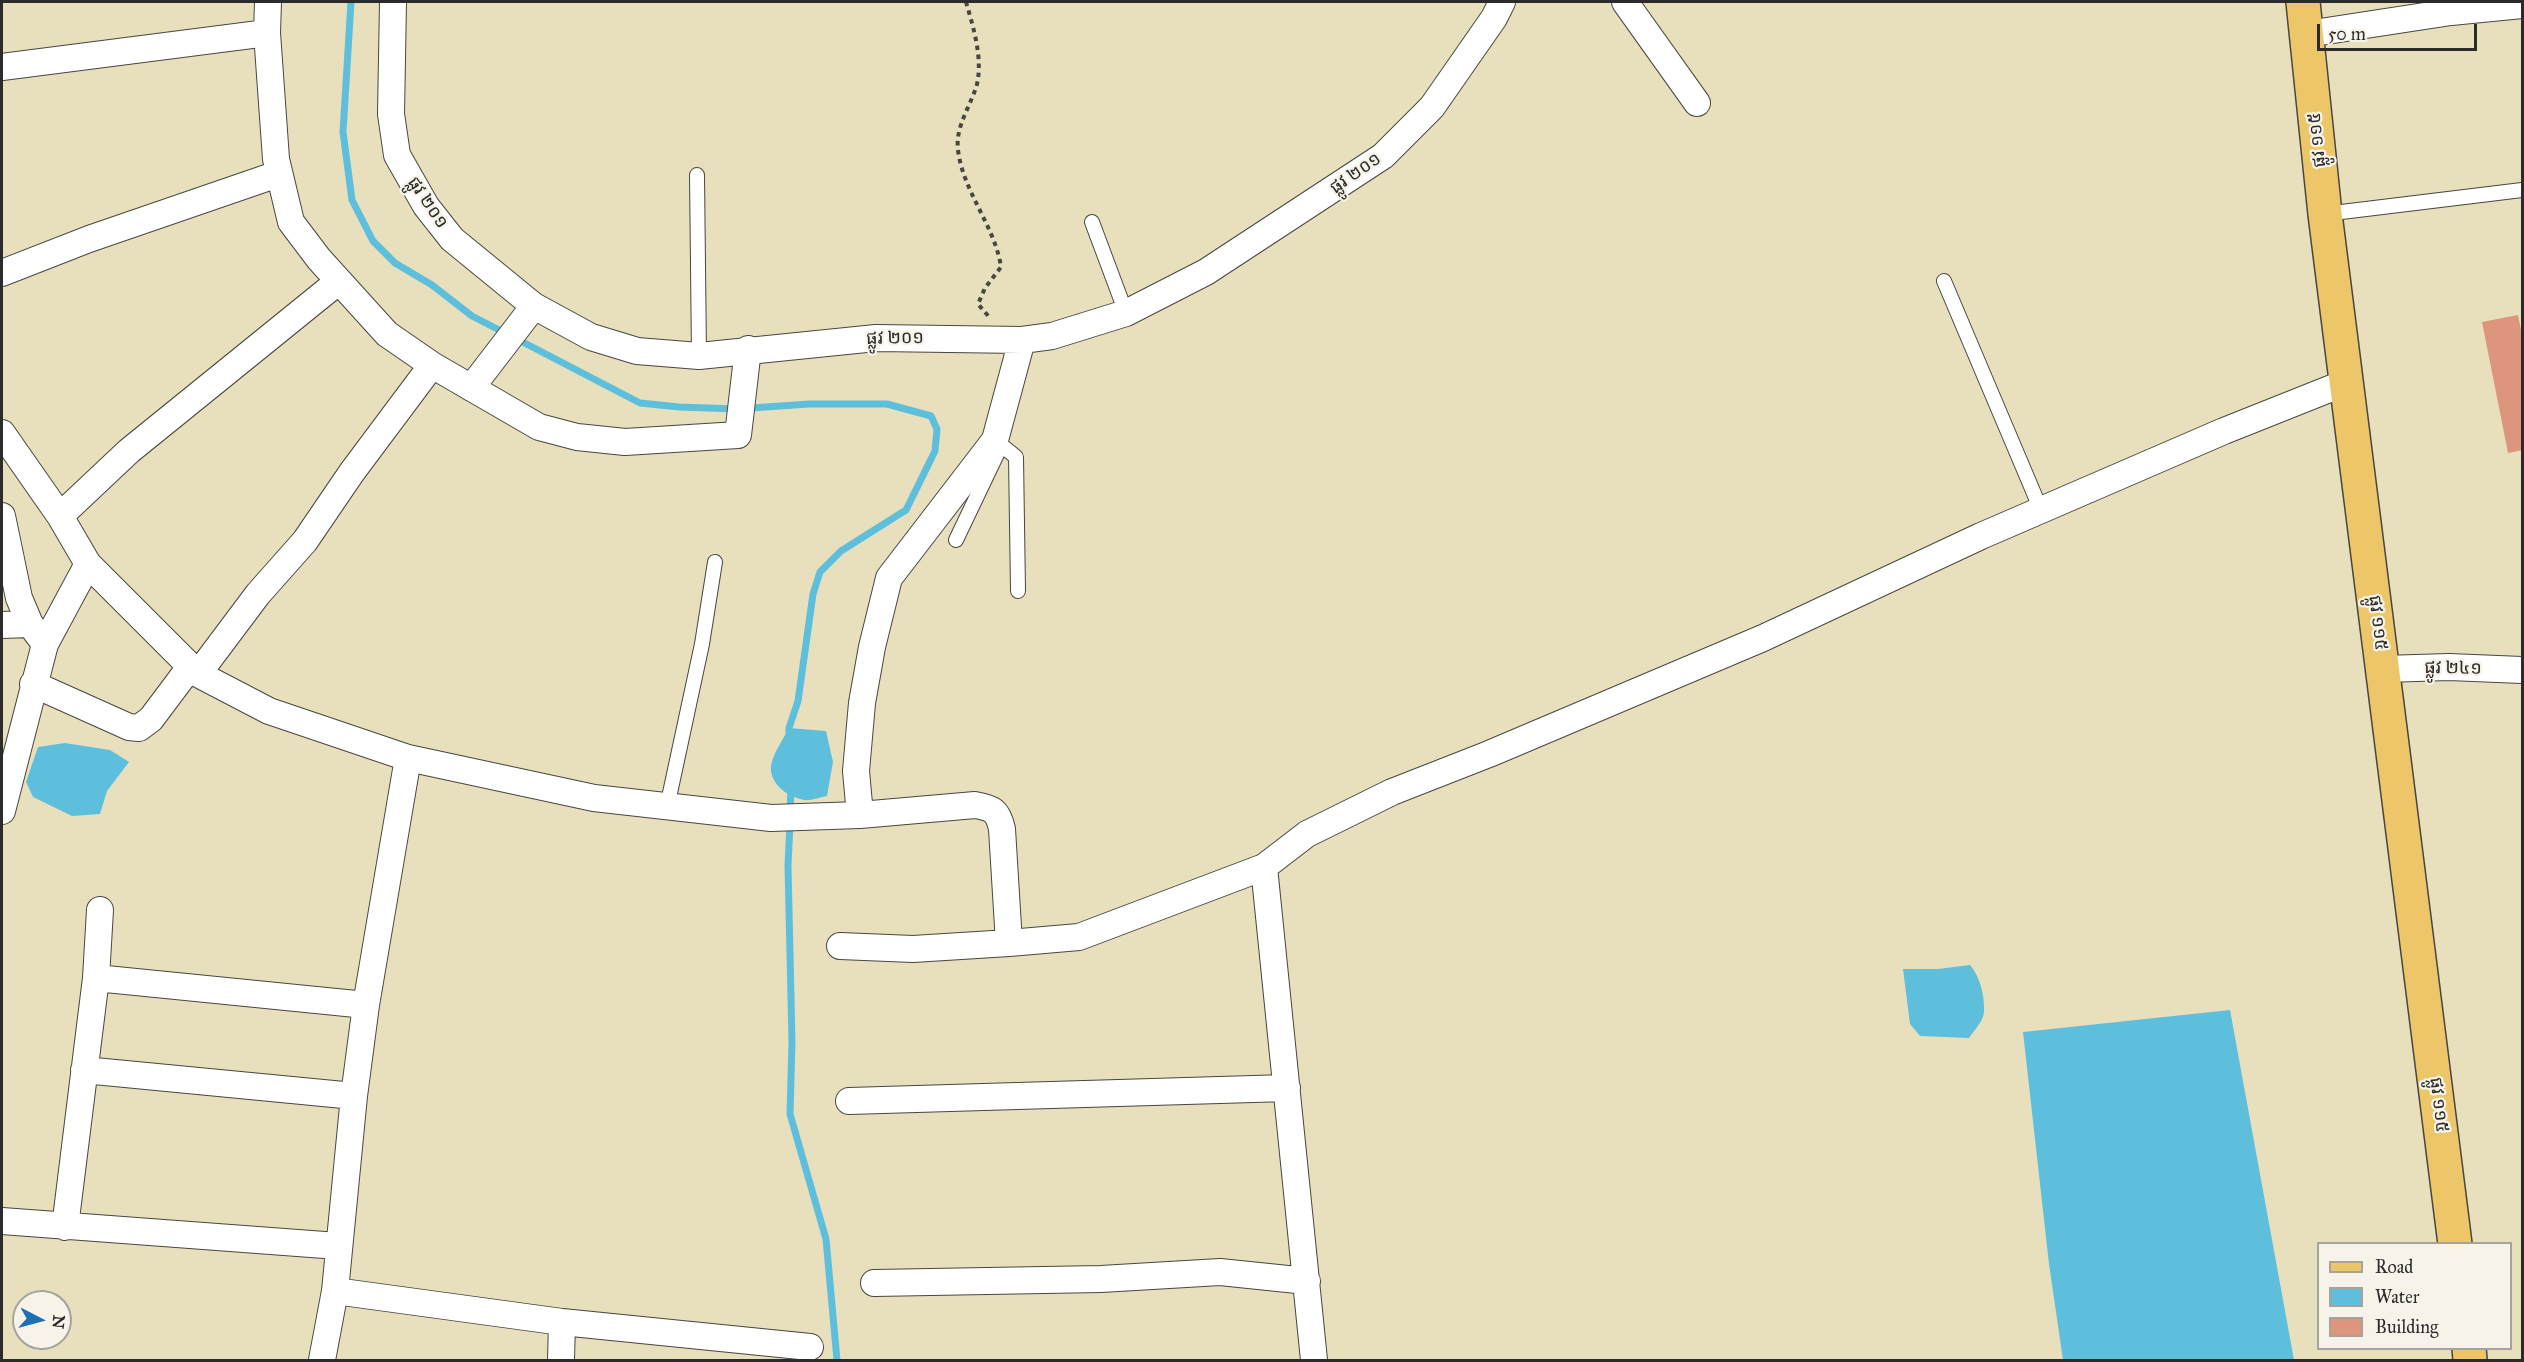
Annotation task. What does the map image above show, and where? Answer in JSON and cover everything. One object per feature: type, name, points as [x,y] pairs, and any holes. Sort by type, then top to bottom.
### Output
[{"type":"main road","name":"ផ្លូវ ១១៥","points":[[2303,2],[2325,214],[2455,1242]]},
{"type":"street","points":[[268,2],[267,33],[278,174],[291,222],[339,281],[387,334],[432,365],[539,427],[577,437],[625,442],[738,435],[748,350]]},
{"type":"street","name":"ផ្លូវ ២០១","points":[[393,2],[391,114],[397,155],[426,206],[452,239],[534,306],[591,337],[637,351],[699,356],[876,338],[1014,340],[1052,336],[1126,313],[1206,272],[1383,156],[1432,107],[1494,18],[1502,2]]},
{"type":"street","points":[[1625,2],[1697,103]]},
{"type":"street","points":[[2307,34],[2451,12],[2523,4]]},
{"type":"street","points":[[2,67],[267,33]]},
{"type":"street","points":[[2,273],[89,239],[278,174]]},
{"type":"street","points":[[60,516],[129,450],[339,281]]},
{"type":"street","points":[[471,388],[534,306]]},
{"type":"street","points":[[860,815],[856,771],[862,703],[872,647],[889,578],[999,442],[1014,340]]},
{"type":"street","points":[[33,684],[129,727],[139,728],[151,719],[305,541],[352,472],[432,365]]},
{"type":"street","points":[[840,946],[913,948],[1079,937],[1264,867],[1307,834],[1392,792],[1489,754],[1763,638],[2041,510],[2223,431],[2347,382]]},
{"type":"street","points":[[2,434],[60,516],[88,564],[194,670],[269,711],[408,758],[594,798],[776,818],[860,815],[975,805],[993,809],[999,815],[1002,829],[1009,943]]},
{"type":"street","points":[[2,516],[19,598],[38,634]]},
{"type":"street","points":[[3,799],[33,684],[38,634],[88,564]]},
{"type":"street","points":[[2,625],[38,634]]},
{"type":"street","name":"ផ្លូវ ២៤១","points":[[2383,669],[2449,667],[2523,670]]},
{"type":"street","points":[[322,1360],[335,1291],[354,1096],[366,1005],[408,758]]},
{"type":"street","points":[[1264,867],[1314,1360]]},
{"type":"street","points":[[65,1227],[96,978],[100,910]]},
{"type":"street","points":[[96,978],[366,1005]]},
{"type":"street","points":[[84,1070],[354,1096]]},
{"type":"street","points":[[849,1101],[1287,1088]]},
{"type":"street","points":[[2,1221],[338,1246]]},
{"type":"street","points":[[874,1283],[1101,1279],[1220,1272],[1307,1281]]},
{"type":"street","points":[[335,1291],[562,1322],[736,1350],[810,1347]]},
{"type":"street","points":[[561,1360],[562,1322]]},
{"type":"lane","points":[[697,175],[699,356]]},
{"type":"lane","points":[[2325,214],[2523,190]]},
{"type":"lane","points":[[1092,222],[1126,313]]},
{"type":"lane","points":[[1944,281],[2041,510]]},
{"type":"lane","points":[[956,540],[999,442],[1016,457],[1018,591]]},
{"type":"lane","points":[[667,807],[702,644],[715,562]]},
{"type":"path","points":[[966,2],[974,31],[977,82],[960,125],[958,150],[969,188],[998,249],[1001,267],[985,288],[978,304],[1014,340]]},
{"type":"water","points":[[789,728],[826,731],[833,762],[827,796],[810,800],[799,799],[783,790],[772,777],[773,760]]},
{"type":"water","points":[[65,743],[110,750],[129,762],[107,791],[100,814],[72,816],[33,797],[26,782],[38,747]]},
{"type":"water","points":[[1970,965],[1979,981],[1984,1000],[1984,1012],[1978,1026],[1969,1038],[1920,1036],[1910,1024],[1903,969],[1938,969]]},
{"type":"water","points":[[2230,1010],[2294,1360],[2063,1360],[2049,1264],[2023,1032]]},
{"type":"building","points":[[2518,315],[2523,340],[2523,450],[2508,453],[2482,322]]},
{"type":"waterway","points":[[351,2],[343,132],[352,200],[373,241],[395,263],[432,285],[472,316],[505,333]]},
{"type":"waterway","points":[[515,338],[640,403],[737,409],[809,404],[887,404],[931,416],[937,429],[935,451],[906,510],[841,551],[820,572],[813,594],[798,701],[789,728],[789,737]]},
{"type":"waterway","points":[[790,812],[791,787]]},
{"type":"waterway","points":[[790,823],[788,866],[792,1042],[790,1114],[826,1239],[837,1360]]}]
